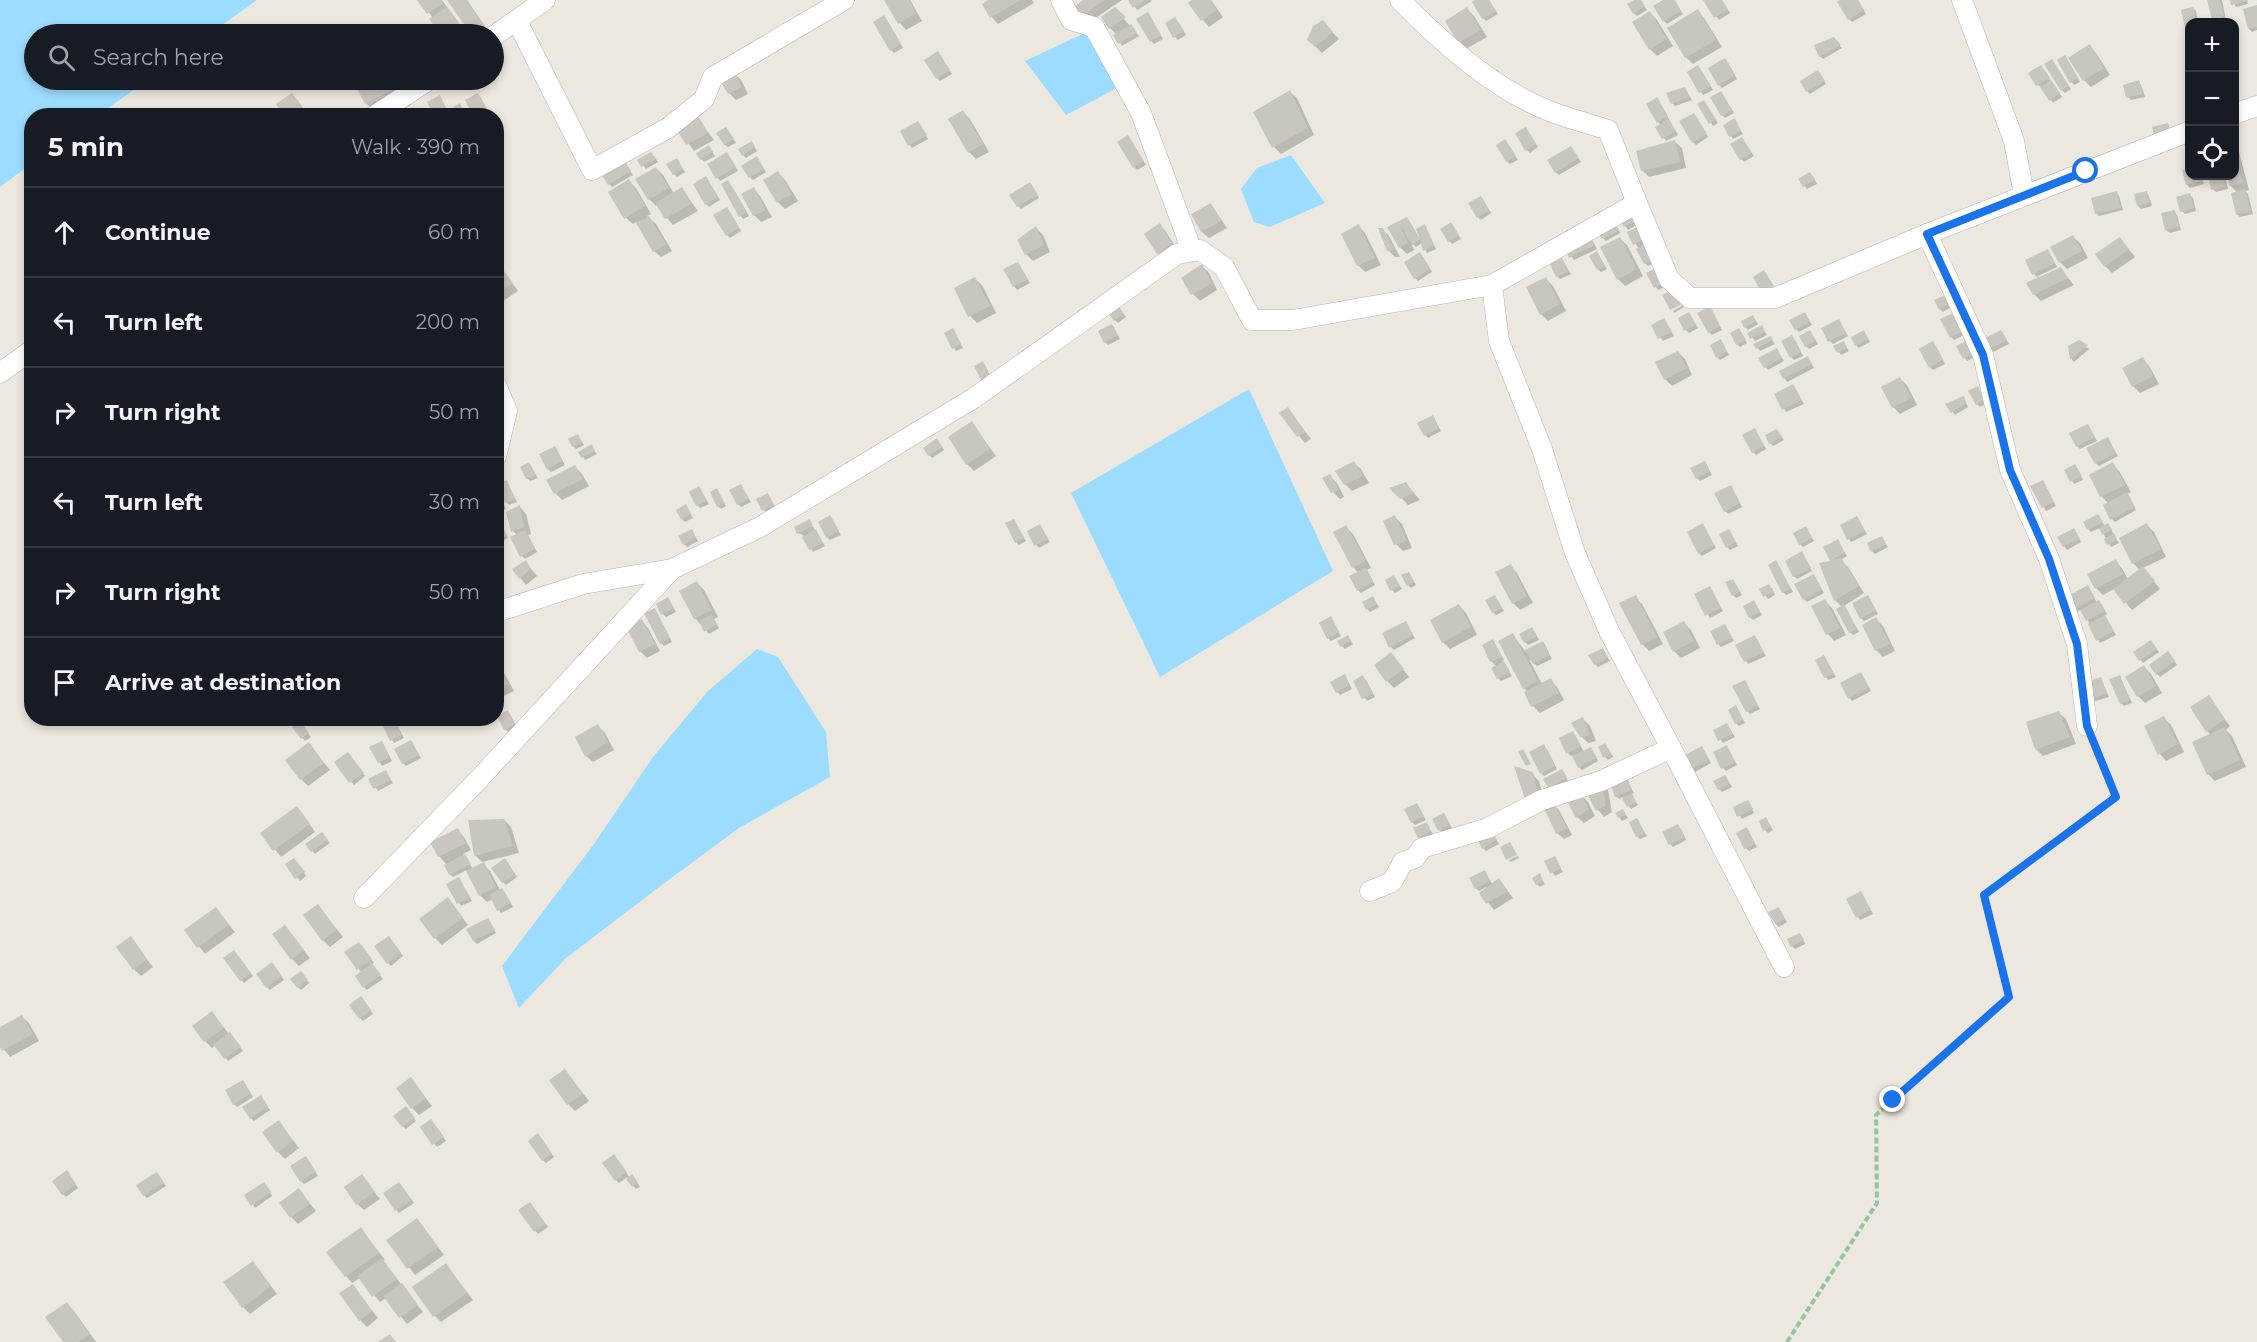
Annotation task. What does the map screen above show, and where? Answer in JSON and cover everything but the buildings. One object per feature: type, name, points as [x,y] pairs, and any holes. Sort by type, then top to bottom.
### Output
[{"type":"street","points":[[504,29],[545,0]]},
{"type":"street","points":[[517,21],[592,170],[668,128],[704,99],[713,76],[844,0]]},
{"type":"street","points":[[1061,0],[1071,20],[1094,27],[1141,113],[1192,251]]},
{"type":"street","points":[[1400,0],[1489,78],[1545,109],[1608,130],[1669,279],[1690,298],[1775,298],[1927,234],[2185,133]]},
{"type":"street","points":[[1962,0],[2014,141],[2024,195]]},
{"type":"street","points":[[386,108],[414,90]]},
{"type":"street","points":[[2239,113],[2257,106]]},
{"type":"street","points":[[504,609],[583,584],[672,569],[760,527],[974,398],[1177,254],[1200,250],[1224,267],[1252,320],[1293,320],[1492,285],[1637,203]]},
{"type":"street","points":[[1927,234],[1983,355],[2010,470],[2049,559],[2077,644],[2087,726]]},
{"type":"street","points":[[1492,285],[1499,341],[1542,449],[1575,553],[1610,631],[1784,967]]},
{"type":"street","points":[[0,373],[24,356]]},
{"type":"street","points":[[504,404],[507,411],[504,424]]},
{"type":"street","points":[[364,898],[479,779],[672,569]]},
{"type":"street","points":[[1370,891],[1392,882],[1403,862],[1416,858],[1422,848],[1488,828],[1542,800],[1601,781],[1671,748]]},
{"type":"path","points":[[1787,1342],[1876,1203],[1876,1115],[2009,997],[1984,895],[2116,797],[2087,726]]},
{"type":"water","points":[[0,0],[257,0],[224,24],[24,24],[24,90],[134,90],[108,108],[24,108],[24,169],[0,187]]},
{"type":"water","points":[[1089,31],[1117,88],[1066,115],[1025,61]]},
{"type":"water","points":[[1291,155],[1325,203],[1270,227],[1254,222],[1241,189],[1257,168]]},
{"type":"water","points":[[1249,389],[1333,571],[1160,677],[1071,493]]},
{"type":"water","points":[[757,649],[778,657],[826,732],[830,777],[739,828],[663,884],[565,959],[519,1008],[502,966],[594,844],[653,757],[707,692]]},
{"type":"route","points":[[1893,1100],[2009,997],[1984,895],[2116,797],[2087,726],[2077,644],[2049,559],[2010,470],[1983,355],[1927,234],[2086,171]]}]
